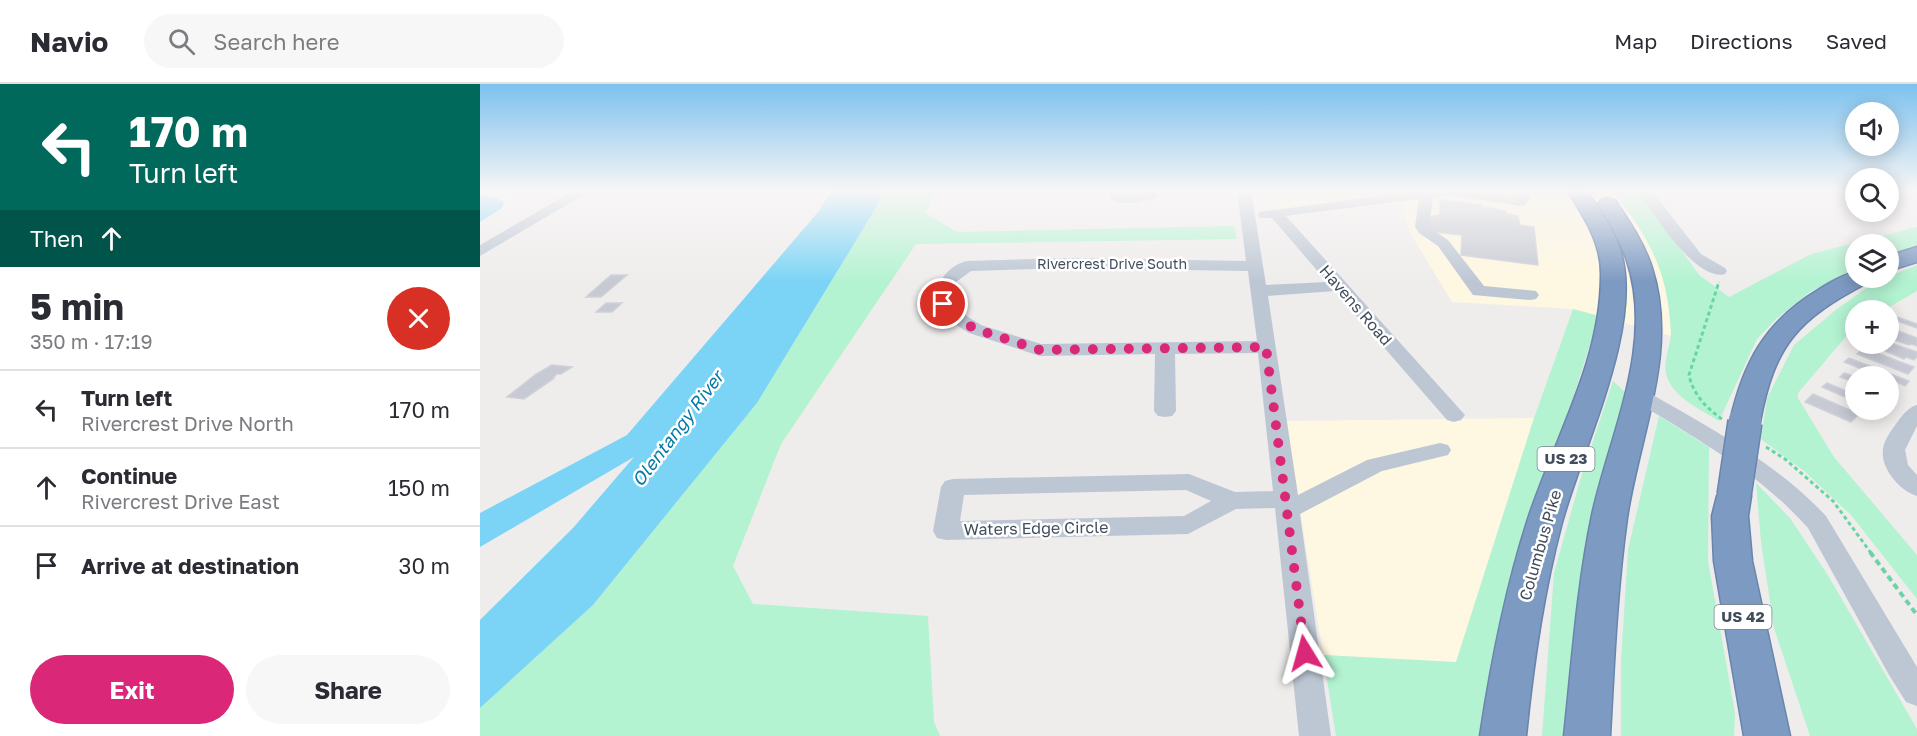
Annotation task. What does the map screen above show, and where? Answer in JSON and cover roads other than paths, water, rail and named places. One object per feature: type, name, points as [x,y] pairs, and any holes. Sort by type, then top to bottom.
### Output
[{"type":"highway","name":"Columbus Pike","points":[[1503,736],[1510,671],[1530,575],[1546,517],[1604,346],[1612,303],[1613,272],[1607,240],[1595,220]]},
{"type":"highway","points":[[1587,736],[1609,523],[1639,395],[1647,340],[1646,299],[1641,270],[1618,220]]},
{"type":"highway","points":[[1899,260],[1917,254]]},
{"type":"highway","name":"US 42","points":[[1767,736],[1733,561],[1730,516],[1734,496],[1735,422],[1749,396],[1762,359],[1791,321],[1817,300],[1845,285]]},
{"type":"highway","points":[[1604,346],[1614,373],[1639,395]]},
{"type":"street","points":[[480,251],[533,220]]},
{"type":"street","points":[[1249,220],[1315,736]]},
{"type":"street","name":"Havens Road","points":[[1282,220],[1454,415]]},
{"type":"street","points":[[1425,220],[1422,227],[1424,230],[1443,243],[1479,291],[1530,296]]},
{"type":"street","points":[[1667,220],[1695,257],[1719,271]]},
{"type":"street","name":"Rivercrest Drive South","points":[[1165,347],[1044,355],[996,337],[956,317],[943,304],[944,285],[954,274],[967,266],[1068,263],[1256,266]]},
{"type":"street","points":[[1259,291],[1339,286]]},
{"type":"street","points":[[1164,411],[1165,347],[1266,347]]},
{"type":"street","points":[[1639,395],[1741,456],[1778,484],[1817,522],[1895,662],[1917,692]]},
{"type":"street","points":[[1917,412],[1896,438],[1892,451],[1900,470],[1917,488]]},
{"type":"street","points":[[1286,505],[1375,465],[1440,450]]},
{"type":"street","name":"Waters Edge Circle","points":[[1232,501],[1188,525],[946,531],[953,487],[1189,482],[1232,501],[1286,505]]},
{"type":"water","name":"Olentangy River","points":[[811,220],[868,220],[757,403],[593,605],[480,708],[480,620],[573,528],[634,457],[480,547],[480,513],[627,435]]}]
